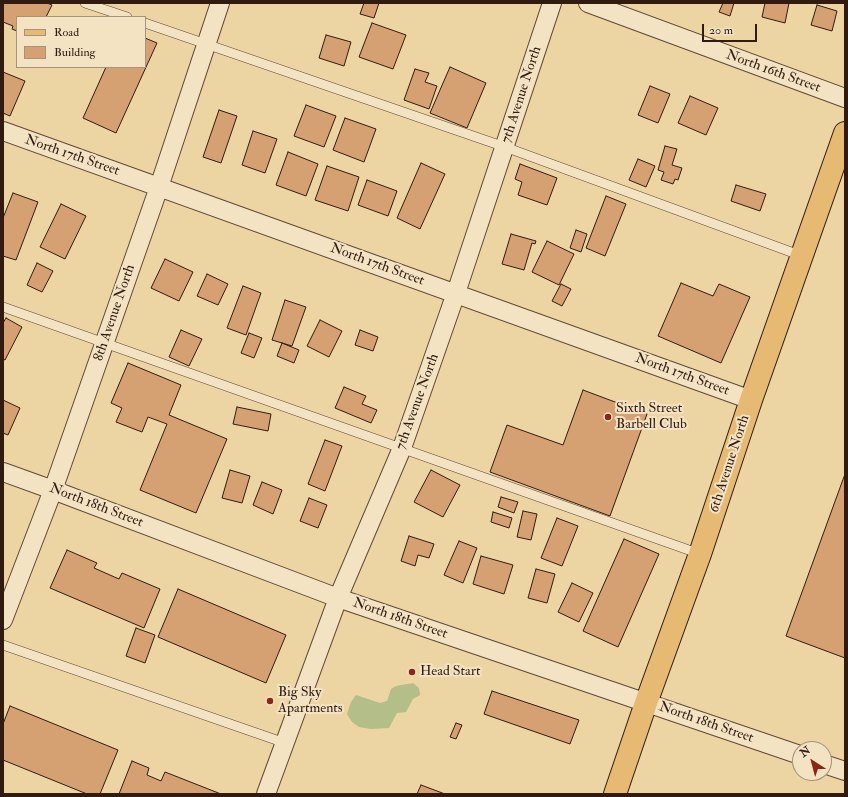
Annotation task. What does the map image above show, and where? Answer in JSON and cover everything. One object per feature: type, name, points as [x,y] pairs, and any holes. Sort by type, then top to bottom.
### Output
[{"type":"main road","name":"6th Avenue North","points":[[615,794],[700,554],[751,400],[845,133]]},
{"type":"street","name":"8th Avenue North","points":[[3,620],[53,490],[159,186],[220,3]]},
{"type":"street","name":"7th Avenue North","points":[[266,794],[338,598],[402,448],[456,293],[552,3]]},
{"type":"street","name":"North 16th Street","points":[[588,3],[845,98]]},
{"type":"street","name":"North 17th Street","points":[[3,131],[751,400]]},
{"type":"street","name":"North 18th Street","points":[[3,472],[338,598],[792,752]]},
{"type":"street","points":[[832,767],[845,771]]},
{"type":"lane","points":[[85,3],[124,16]]},
{"type":"lane","points":[[146,23],[207,43],[505,147],[802,256]]},
{"type":"lane","points":[[3,306],[700,554]]},
{"type":"lane","points":[[3,645],[285,743]]},
{"type":"green space","points":[[413,683],[419,688],[420,695],[413,699],[406,712],[397,713],[389,728],[371,729],[359,727],[352,722],[347,714],[351,702],[356,695],[380,703],[387,701],[391,689],[396,686]]},
{"type":"building","points":[[3,3],[47,3],[52,5],[46,16],[16,16],[16,31],[12,29],[13,26],[3,22]]},
{"type":"building","points":[[364,3],[379,3],[374,18],[360,14]]},
{"type":"building","points":[[723,3],[734,3],[730,16],[719,12]]},
{"type":"building","points":[[765,3],[789,3],[785,23],[762,17]]},
{"type":"building","points":[[817,5],[837,11],[832,31],[811,25]]},
{"type":"building","points":[[372,23],[406,35],[393,69],[359,57]]},
{"type":"building","points":[[326,35],[351,42],[344,66],[319,58]]},
{"type":"building","points":[[146,38],[157,43],[146,67]]},
{"type":"building","points":[[450,67],[486,83],[467,128],[430,113]]},
{"type":"building","points":[[106,68],[146,68],[116,133],[83,118]]},
{"type":"building","points":[[415,69],[429,73],[425,82],[437,86],[429,109],[404,100]]},
{"type":"building","points":[[3,72],[25,81],[10,116],[3,113]]},
{"type":"building","points":[[650,86],[670,94],[658,123],[638,115]]},
{"type":"building","points":[[690,96],[718,108],[706,135],[678,123]]},
{"type":"building","points":[[306,105],[336,116],[324,147],[294,136]]},
{"type":"building","points":[[219,110],[237,116],[221,163],[203,157]]},
{"type":"building","points":[[345,118],[376,129],[364,162],[333,150]]},
{"type":"building","points":[[253,131],[277,139],[265,173],[242,165]]},
{"type":"building","points":[[665,146],[677,149],[672,165],[682,168],[678,180],[675,179],[673,184],[661,180],[664,172],[658,170]]},
{"type":"building","points":[[288,152],[318,164],[306,196],[276,185]]},
{"type":"building","points":[[638,159],[655,166],[646,187],[629,180]]},
{"type":"building","points":[[421,163],[445,174],[420,229],[397,218]]},
{"type":"building","points":[[520,164],[557,178],[547,205],[518,195],[522,182],[515,179]]},
{"type":"building","points":[[327,166],[359,177],[348,211],[315,200]]},
{"type":"building","points":[[367,180],[397,191],[388,216],[358,205]]},
{"type":"building","points":[[736,185],[766,194],[760,211],[731,201]]},
{"type":"building","points":[[13,193],[38,202],[16,260],[3,256],[3,218]]},
{"type":"building","points":[[606,196],[626,204],[605,256],[586,248]]},
{"type":"building","points":[[61,204],[86,216],[65,259],[40,247]]},
{"type":"building","points":[[576,230],[587,234],[581,252],[570,248]]},
{"type":"building","points":[[511,234],[536,241],[535,244],[532,243],[524,270],[502,264]]},
{"type":"building","points":[[547,241],[574,254],[559,285],[532,272]]},
{"type":"building","points":[[165,259],[193,272],[179,301],[151,288]]},
{"type":"building","points":[[37,263],[53,271],[42,292],[27,285]]},
{"type":"building","points":[[207,274],[228,284],[218,305],[197,296]]},
{"type":"building","points":[[681,283],[713,296],[719,284],[750,297],[721,363],[658,336]]},
{"type":"building","points":[[561,284],[571,289],[562,306],[552,301]]},
{"type":"building","points":[[243,286],[261,293],[246,335],[227,328]]},
{"type":"building","points":[[285,300],[306,307],[292,346],[272,340]]},
{"type":"building","points":[[6,318],[22,327],[5,360],[3,359],[3,323]]},
{"type":"building","points":[[320,320],[342,331],[329,357],[307,346]]},
{"type":"building","points":[[181,330],[202,339],[189,366],[169,357]]},
{"type":"building","points":[[360,330],[378,337],[373,351],[355,345]]},
{"type":"building","points":[[249,333],[262,338],[254,358],[241,353]]},
{"type":"building","points":[[282,343],[299,350],[294,363],[277,356]]},
{"type":"building","points":[[128,363],[181,385],[169,415],[227,439],[196,513],[140,490],[167,424],[148,417],[142,432],[116,422],[122,408],[111,403]]},
{"type":"building","points":[[344,387],[366,396],[362,404],[377,410],[371,423],[335,408]]},
{"type":"building","points":[[583,390],[647,414],[610,516],[490,472],[507,425],[563,445]]},
{"type":"building","points":[[3,400],[20,408],[8,435],[3,433]]},
{"type":"building","points":[[237,407],[271,414],[268,431],[233,424]]},
{"type":"building","points":[[325,440],[342,446],[325,491],[308,484]]},
{"type":"building","points":[[230,470],[250,476],[242,503],[222,498]]},
{"type":"building","points":[[431,470],[460,485],[443,517],[414,502]]},
{"type":"building","points":[[845,474],[845,658],[786,636]]},
{"type":"building","points":[[262,482],[282,490],[273,514],[253,505]]},
{"type":"building","points":[[501,497],[518,502],[514,513],[498,507]]},
{"type":"building","points":[[309,498],[327,505],[318,528],[300,521]]},
{"type":"building","points":[[523,511],[537,514],[531,540],[517,537]]},
{"type":"building","points":[[493,512],[512,518],[509,528],[491,522]]},
{"type":"building","points":[[557,518],[578,526],[562,566],[541,558]]},
{"type":"building","points":[[409,536],[434,544],[429,558],[418,555],[415,566],[401,561]]},
{"type":"building","points":[[624,539],[659,554],[618,647],[583,631]]},
{"type":"building","points":[[459,541],[477,548],[463,583],[444,575]]},
{"type":"building","points":[[67,550],[97,563],[94,568],[119,579],[122,573],[160,589],[144,628],[50,588]]},
{"type":"building","points":[[481,556],[513,565],[504,594],[473,584]]},
{"type":"building","points":[[536,569],[555,574],[547,603],[528,598]]},
{"type":"building","points":[[572,583],[593,593],[579,622],[558,612]]},
{"type":"building","points":[[178,589],[286,635],[266,683],[158,637]]},
{"type":"building","points":[[136,628],[155,635],[145,663],[126,656]]},
{"type":"building","points":[[492,691],[579,720],[570,744],[484,714]]},
{"type":"building","points":[[10,706],[118,750],[100,794],[87,794],[3,760],[3,724]]},
{"type":"building","points":[[456,723],[462,725],[456,739],[450,737]]},
{"type":"building","points":[[132,761],[149,768],[147,775],[161,781],[165,772],[221,794],[119,794]]},
{"type":"building","points":[[421,785],[445,794],[417,794]]},
{"type":"place","name":"Sixth Street Barbell Club","points":[[608,417]]},
{"type":"place","name":"Head Start","points":[[412,672]]},
{"type":"place","name":"Big Sky Apartments","points":[[270,701]]}]
